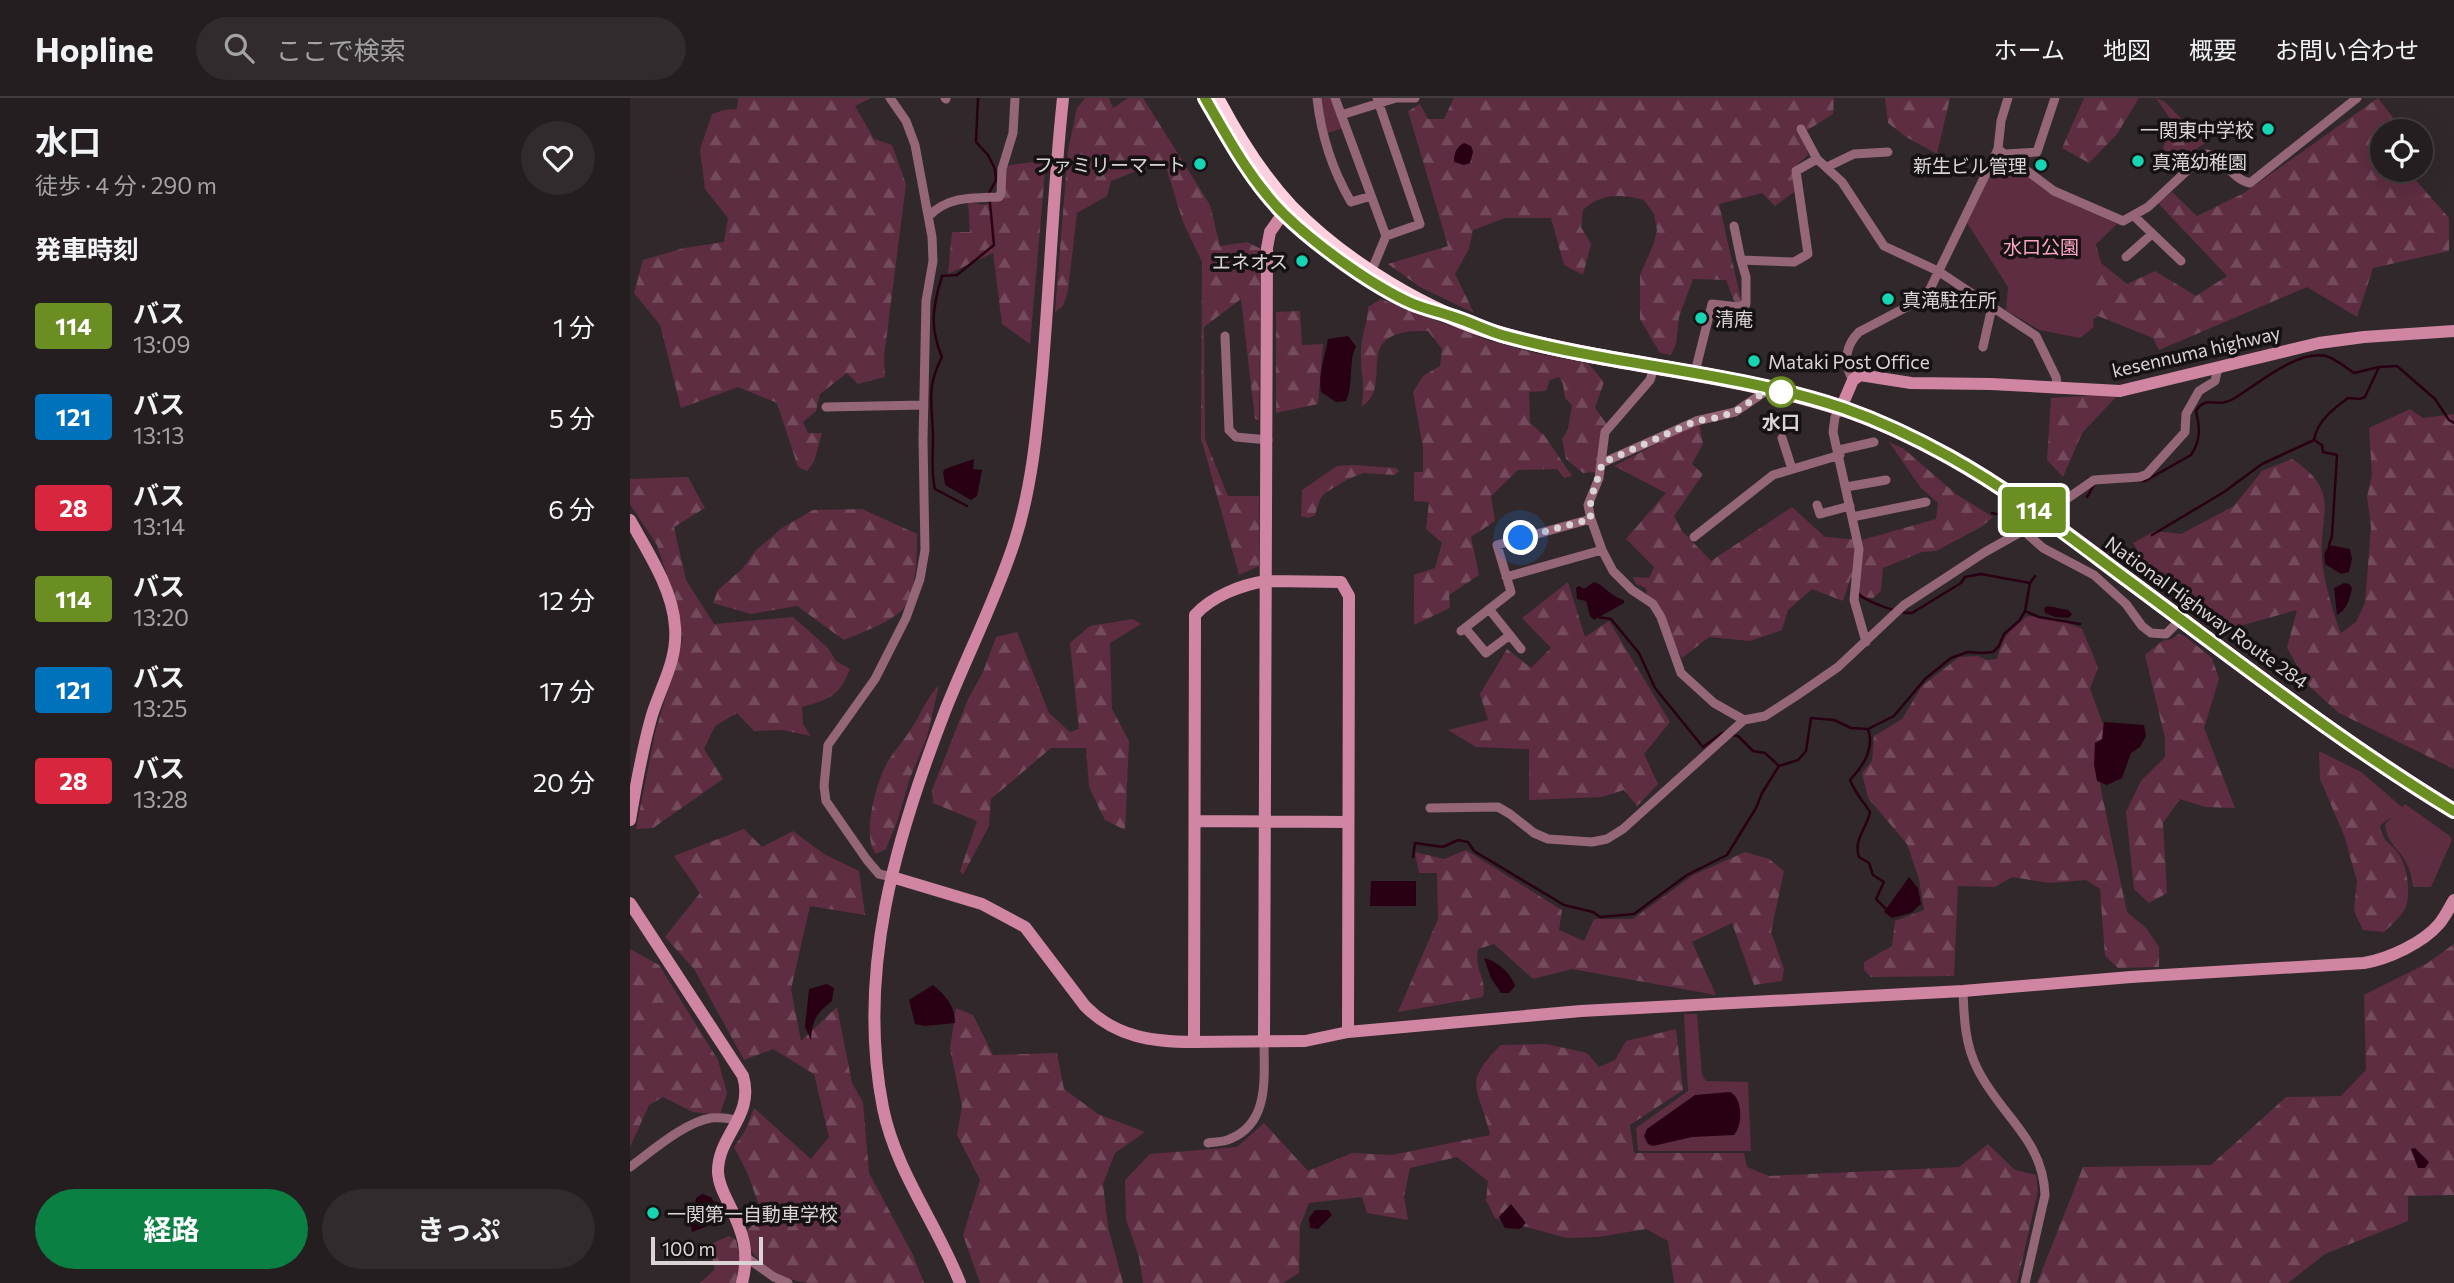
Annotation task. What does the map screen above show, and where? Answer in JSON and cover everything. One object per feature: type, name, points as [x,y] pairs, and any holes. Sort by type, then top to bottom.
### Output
[{"type":"highway","name":"National Highway Route 284","points":[[1205,98],[1251,172],[1286,209],[1340,258],[1392,293],[1432,311],[1503,335],[1769,389],[1841,408],[1889,426],[1975,472],[2025,504],[2352,744],[2454,811]]},
{"type":"highway","name":"National Highway Route 284","points":[[1216,98],[1234,131],[1286,209],[1394,288],[1451,316]]},
{"type":"street","points":[[890,98],[906,121],[915,145],[929,216],[933,261],[926,302],[925,550],[920,579],[906,618],[875,679],[828,745],[824,786],[826,801],[879,874],[982,904],[1026,927],[1085,1006],[1097,1018],[1116,1029],[1160,1042],[1305,1041],[1348,1031],[1581,1012],[1963,991],[2131,977],[2326,966],[2381,960],[2400,951],[2438,926],[2454,900]]},
{"type":"street","points":[[929,216],[939,205],[951,200],[999,197],[1002,193],[1002,169],[1013,133],[1015,98]]},
{"type":"street","points":[[960,1283],[894,1148],[883,1108],[874,1008],[882,915],[904,827],[944,712],[1015,539],[1030,476],[1044,355],[1063,98]]},
{"type":"street","points":[[1317,98],[1319,121],[1345,192],[1352,202],[1371,196]]},
{"type":"street","points":[[1335,98],[1386,236],[1374,265],[1367,270]]},
{"type":"street","points":[[1341,115],[1378,101],[1415,98]]},
{"type":"street","points":[[1866,642],[1854,600],[1859,549],[1833,432],[1835,417],[1853,380],[1848,373],[1846,357],[1852,339],[1859,332],[1922,299],[1930,289],[2002,151],[2001,121],[2008,98]]},
{"type":"street","points":[[2002,151],[2037,152],[2055,98]]},
{"type":"street","points":[[2002,151],[2054,191],[2119,220],[2134,216],[2148,207],[2206,154],[2213,154],[2240,181],[2250,183],[2357,98]]},
{"type":"street","points":[[1378,101],[1420,224],[1386,236]]},
{"type":"street","points":[[1801,129],[1817,159],[1842,183],[1884,246],[1938,271],[2036,336],[2056,377],[2057,389]]},
{"type":"street","points":[[1827,167],[1854,153],[1888,152]]},
{"type":"street","points":[[1741,260],[1794,262],[1808,254],[1796,171],[1817,159]]},
{"type":"street","points":[[1208,1143],[1230,1139],[1247,1128],[1260,1112],[1264,1089],[1267,247],[1270,232],[1286,209]]},
{"type":"street","points":[[2134,216],[2181,261]]},
{"type":"street","points":[[1695,372],[1712,304],[1739,307],[1746,304],[1746,277],[1734,226]]},
{"type":"street","points":[[2126,257],[2152,234]]},
{"type":"street","points":[[1983,347],[1992,307]]},
{"type":"street","name":"kesennuma highway","points":[[1853,380],[1860,375],[1868,375],[1894,382],[1936,385],[1991,384],[2120,391],[2319,343],[2454,331]]},
{"type":"street","points":[[1225,336],[1229,430],[1236,437],[1268,440]]},
{"type":"street","points":[[1655,365],[1650,380],[1605,432],[1599,478],[1588,505],[1591,519],[1613,571],[1632,590],[1653,604],[1661,617],[1681,673],[1714,704],[1744,720]]},
{"type":"street","points":[[2058,505],[2094,480],[2140,477],[2147,474],[2185,432],[2186,414],[2191,401],[2199,391],[2215,381],[2217,368]]},
{"type":"street","points":[[1602,463],[1696,421],[1735,412],[1769,389]]},
{"type":"street","points":[[826,407],[924,405]]},
{"type":"street","points":[[1782,438],[1792,469]]},
{"type":"street","points":[[1694,537],[1773,475],[1874,442]]},
{"type":"street","points":[[1846,487],[1886,480]]},
{"type":"street","points":[[1852,517],[1926,502]]},
{"type":"street","points":[[1817,505],[1820,514],[1850,506]]},
{"type":"street","points":[[1510,635],[1486,653],[1463,629],[1511,592],[1497,545],[1591,519]]},
{"type":"street","points":[[630,520],[651,557],[666,592],[673,609],[676,629],[674,650],[643,751],[630,820]]},
{"type":"street","points":[[1430,808],[1498,807],[1534,833],[1548,839],[1592,842],[1607,838],[1623,829],[1744,720],[1765,716],[1796,696],[1838,667],[1914,598],[1985,552],[2035,524]]},
{"type":"street","points":[[2024,531],[2043,548],[2094,575],[2126,604],[2142,626],[2151,633],[2166,634],[2181,619]]},
{"type":"street","points":[[1506,577],[1602,550]]},
{"type":"street","points":[[1194,1042],[1195,615],[1205,603],[1251,583],[1266,581],[1341,582],[1349,596],[1348,1031]]},
{"type":"street","points":[[1489,609],[1521,649]]},
{"type":"street","points":[[1195,821],[1348,822]]},
{"type":"street","points":[[630,903],[737,1064],[746,1088],[746,1100],[739,1120],[722,1149],[718,1171],[722,1191],[738,1225],[747,1258],[742,1283]]},
{"type":"street","points":[[1963,991],[1965,1033],[1970,1054],[1987,1087],[2039,1160],[2044,1180],[2045,1195],[2025,1283]]},
{"type":"street","points":[[630,1167],[677,1133],[704,1121],[711,1118],[739,1120]]},
{"type":"street","points":[[747,1258],[774,1278],[788,1283]]},
{"type":"green space","points":[[738,98],[871,98],[855,106],[874,139],[892,145],[906,184],[884,357],[885,377],[858,384],[847,373],[820,394],[816,411],[803,422],[808,433],[822,433],[814,462],[807,471],[798,467],[777,403],[738,387],[681,408],[660,325],[634,293],[643,260],[684,248],[724,242],[728,218],[705,189],[700,149],[712,114],[737,109]]},
{"type":"green space","points":[[1085,98],[1109,98],[1113,108],[1128,98],[1143,98],[1210,205],[1220,246],[1247,242],[1261,249],[1259,420],[1255,419],[1241,299],[1204,327],[1205,439],[1228,496],[1259,496],[1259,566],[1239,575],[1201,438],[1202,262],[1183,222],[1167,170],[1160,162],[1111,181],[1107,196],[1077,213],[1068,291],[1063,306],[1055,312],[1068,150],[1077,108]]},
{"type":"green space","points":[[1322,98],[1333,98],[1343,128],[1328,133],[1322,116]]},
{"type":"green space","points":[[1454,98],[1834,98],[1833,114],[1803,133],[1808,155],[1793,168],[1794,192],[1775,206],[1762,193],[1719,204],[1743,308],[1734,301],[1726,280],[1693,279],[1679,317],[1676,344],[1671,355],[1660,353],[1640,319],[1640,275],[1657,230],[1654,214],[1644,200],[1611,196],[1597,200],[1583,210],[1581,227],[1591,244],[1583,275],[1564,265],[1551,218],[1505,218],[1473,230],[1469,249],[1455,274],[1474,313],[1420,287],[1388,264],[1448,246],[1408,111],[1420,104],[1428,119],[1444,119]]},
{"type":"green space","points":[[1885,98],[1950,98],[1937,154],[1906,137],[1888,123]]},
{"type":"green space","points":[[2084,98],[2139,98],[2117,134],[2089,163],[2062,148]]},
{"type":"green space","points":[[2156,98],[2165,102],[2205,143],[2177,162],[2161,153],[2173,123]]},
{"type":"green space","points":[[2378,98],[2394,119],[2370,119],[2370,182],[2417,182],[2449,218],[2449,251],[2373,268],[2357,317],[2307,287],[2159,350],[2153,338],[2098,316],[2076,333],[2092,230],[2101,263],[2127,284],[2155,271],[2196,296],[2227,276],[2158,203],[2172,192],[2197,216],[2244,193]]},
{"type":"green space","name":"水口公園","points":[[2000,155],[2053,195],[2117,224],[2092,248],[2091,302],[2094,327],[2080,338],[2039,330],[2006,310],[2008,287],[1967,223]]},
{"type":"green space","points":[[1046,160],[1030,344],[1002,324],[993,253],[948,274],[952,232],[970,232],[968,202],[984,205],[1004,197],[1004,166]]},
{"type":"green space","points":[[1381,299],[1487,340],[1588,363],[1604,382],[1595,408],[1606,423],[1596,472],[1583,473],[1566,459],[1562,439],[1568,429],[1572,405],[1565,398],[1559,377],[1550,380],[1546,391],[1529,392],[1530,423],[1544,435],[1572,476],[1564,478],[1557,469],[1518,470],[1491,496],[1495,521],[1471,537],[1479,575],[1449,595],[1450,608],[1414,625],[1414,575],[1435,568],[1442,543],[1426,529],[1429,502],[1414,501],[1414,472],[1423,472],[1423,448],[1413,392],[1423,376],[1440,366],[1442,349],[1428,331],[1403,333],[1388,339],[1380,348],[1371,397],[1361,407],[1361,346],[1368,307]]},
{"type":"green space","points":[[1300,311],[1302,345],[1323,344],[1318,404],[1276,413],[1276,312]]},
{"type":"green space","points":[[2119,394],[2082,433],[2063,477],[2047,460],[2051,398]]},
{"type":"green space","points":[[2410,409],[2423,418],[2454,414],[2454,769],[2339,713],[2309,686],[2287,648],[2297,610],[2236,627],[2175,591],[2149,570],[2133,543],[2155,531],[2181,534],[2234,506],[2262,471],[2292,459],[2308,471],[2323,492],[2323,567],[2329,597],[2341,633],[2356,622],[2365,603],[2371,526],[2367,497],[2372,475],[2369,428]]},
{"type":"green space","points":[[1699,422],[1703,444],[1692,464],[1703,474],[1674,516],[1682,531],[1711,561],[1792,507],[1825,537],[1862,540],[1936,519],[1938,503],[1921,488],[1889,442],[1904,449],[1956,494],[1993,517],[1981,527],[1936,551],[1922,552],[1883,568],[1881,591],[1873,598],[1863,597],[1851,577],[1843,601],[1812,589],[1788,610],[1782,630],[1750,641],[1709,637],[1682,658],[1647,595],[1646,588],[1636,584],[1633,577],[1649,578],[1654,567],[1626,539],[1666,493],[1614,466]]},
{"type":"green space","points":[[1337,466],[1396,468],[1399,471],[1395,475],[1363,473],[1348,479],[1325,493],[1315,515],[1308,518],[1301,516],[1302,490]]},
{"type":"green space","points":[[688,477],[705,508],[674,527],[686,580],[714,624],[793,617],[828,648],[836,661],[850,669],[842,686],[832,696],[802,707],[803,724],[811,736],[782,730],[754,731],[737,713],[715,726],[704,749],[723,779],[653,828],[636,829],[655,733],[683,639],[675,600],[657,545],[630,504],[630,479]]},
{"type":"green space","points":[[862,509],[917,534],[912,588],[906,605],[895,616],[844,640],[797,606],[751,614],[713,603],[718,590],[742,569],[756,550],[782,528],[813,510]]},
{"type":"green space","points":[[1568,582],[1585,637],[1609,621],[1670,722],[1644,754],[1658,784],[1637,806],[1624,790],[1602,797],[1529,800],[1529,749],[1476,747],[1448,730],[1488,720],[1480,694],[1507,649],[1531,668],[1551,648],[1522,618]]},
{"type":"green space","points":[[2028,616],[2057,619],[2082,629],[2098,667],[2090,689],[2105,729],[2100,785],[2127,912],[2146,928],[2159,947],[2159,967],[2118,968],[2105,956],[2100,889],[2086,880],[2049,883],[2012,877],[1995,887],[1958,886],[1954,976],[1871,977],[1864,970],[1864,962],[1892,946],[1895,921],[1924,910],[1919,879],[1907,844],[1868,798],[1862,773],[1872,761],[1874,736],[1902,719],[1922,686],[1959,657],[1997,659],[2008,634]]},
{"type":"green space","points":[[1133,619],[1141,624],[1110,643],[1112,709],[1129,741],[1125,830],[1105,820],[1089,787],[1086,748],[1051,748],[991,799],[989,826],[963,875],[960,871],[977,821],[933,803],[932,790],[996,637],[1017,632],[1049,713],[1070,732],[1079,729],[1070,643],[1090,626]]},
{"type":"green space","points":[[2179,634],[2212,658],[2219,679],[2204,728],[2235,808],[2205,807],[2180,799],[2163,823],[2167,893],[2149,903],[2134,889],[2126,812],[2141,781],[2165,757],[2165,738],[2145,655],[2162,641]]},
{"type":"green space","points":[[939,685],[927,737],[910,778],[898,819],[886,849],[876,854],[870,837],[870,825],[880,779],[889,759]]},
{"type":"green space","points":[[2319,751],[2361,772],[2403,808],[2380,826],[2385,839],[2401,858],[2408,886],[2406,907],[2384,932],[2363,930],[2354,911],[2357,881],[2344,835],[2320,779]]},
{"type":"green space","points":[[2405,804],[2452,840],[2431,887],[2413,887],[2406,862],[2392,844],[2387,832],[2385,824]]},
{"type":"green space","points":[[744,829],[762,847],[793,831],[824,854],[859,871],[865,915],[810,906],[791,989],[801,1041],[837,1007],[852,1083],[863,1102],[869,1173],[913,1255],[924,1283],[798,1281],[768,1267],[752,1252],[747,1242],[745,1232],[763,1216],[747,1172],[734,1147],[745,1131],[754,1108],[811,1159],[829,1137],[814,1074],[773,1049],[744,1060],[694,969],[665,937],[700,893],[674,856]]},
{"type":"green space","points":[[1466,850],[1562,910],[1559,930],[1584,941],[1594,919],[1633,919],[1693,875],[1745,852],[1769,859],[1784,871],[1771,932],[1784,969],[1782,981],[1754,985],[1732,923],[1692,942],[1716,995],[1572,969],[1533,979],[1494,944],[1478,949],[1483,997],[1398,1012],[1438,919],[1437,873],[1419,873],[1415,852],[1444,859]]},
{"type":"green space","points":[[2454,944],[2454,1195],[2408,1196],[2408,1221],[2325,1254],[2288,1283],[2037,1283],[2083,1167],[2211,1165],[2286,1097],[2341,1096],[2366,1070],[2364,995],[2426,964]]},
{"type":"green space","points":[[630,949],[659,965],[718,1060],[727,1093],[720,1115],[693,1112],[663,1097],[649,1105],[630,1147]]},
{"type":"green space","points":[[956,1008],[973,1015],[993,1055],[1057,1053],[1064,1089],[1098,1114],[1145,1132],[1115,1153],[1103,1184],[1108,1227],[1123,1283],[980,1283],[963,1235],[980,1180],[957,1135],[962,1106],[950,1049]]},
{"type":"green space","points":[[1684,1014],[1697,1014],[1702,1075],[1706,1081],[1748,1082],[1751,1151],[1638,1151],[1636,1128],[1688,1091]]},
{"type":"green space","points":[[1676,1029],[1683,1090],[1630,1125],[1634,1153],[1744,1153],[1747,1167],[1769,1176],[1959,1167],[1988,1144],[2015,1170],[2036,1175],[2038,1191],[2017,1283],[1674,1283],[1668,1241],[1646,1229],[1598,1237],[1566,1238],[1495,1218],[1486,1200],[1488,1181],[1457,1157],[1410,1168],[1404,1196],[1408,1220],[1367,1213],[1362,1197],[1309,1203],[1300,1226],[1299,1273],[1283,1283],[1143,1283],[1139,1257],[1126,1219],[1125,1180],[1150,1154],[1237,1147],[1264,1123],[1308,1171],[1352,1153],[1392,1155],[1490,1135],[1476,1087],[1481,1069],[1501,1045],[1546,1044],[1587,1053],[1599,1067],[1615,1060],[1626,1041]]},
{"type":"green space","points":[[729,1236],[736,1240],[740,1259],[737,1283],[700,1283],[715,1269],[712,1258],[713,1243]]},
{"type":"shaded area","points":[[1464,143],[1471,146],[1473,152],[1470,163],[1464,165],[1454,162],[1454,156]]},
{"type":"shaded area","points":[[1348,336],[1356,346],[1350,387],[1346,401],[1336,402],[1321,392],[1322,366],[1328,339]]},
{"type":"shaded area","points":[[974,459],[973,469],[982,470],[977,496],[971,500],[945,485],[943,472]]},
{"type":"shaded area","points":[[2329,545],[2350,549],[2352,559],[2349,572],[2341,574],[2325,564],[2324,554]]},
{"type":"shaded area","points":[[1594,582],[1624,600],[1624,603],[1594,620],[1590,616],[1586,601],[1577,599],[1576,588],[1579,586],[1584,589]]},
{"type":"shaded area","points":[[2344,583],[2352,588],[2346,607],[2337,615],[2334,588]]},
{"type":"shaded area","points":[[2048,606],[2068,610],[2072,614],[2069,618],[2055,617],[2045,613],[2044,608]]},
{"type":"shaded area","points":[[2104,722],[2144,725],[2146,736],[2140,747],[2131,753],[2122,778],[2107,785],[2097,781],[2094,765],[2095,743],[2102,739]]},
{"type":"shaded area","points":[[1909,877],[1918,888],[1921,904],[1911,913],[1892,918],[1884,912]]},
{"type":"shaded area","points":[[1371,881],[1416,881],[1416,906],[1370,906]]},
{"type":"shaded area","points":[[1484,958],[1507,972],[1515,986],[1509,993],[1501,993],[1491,978]]},
{"type":"shaded area","points":[[827,984],[834,988],[832,1001],[816,1018],[811,1040],[805,1027],[809,989]]},
{"type":"shaded area","points":[[933,985],[949,1002],[955,1023],[925,1026],[915,1024],[909,1000]]},
{"type":"shaded area","points":[[1730,1092],[1737,1100],[1740,1112],[1739,1125],[1734,1135],[1692,1137],[1653,1146],[1648,1144],[1644,1136],[1647,1129],[1695,1095]]},
{"type":"shaded area","points":[[2415,1148],[2429,1162],[2425,1168],[2418,1168],[2411,1149]]},
{"type":"shaded area","points":[[702,1194],[711,1197],[720,1211],[720,1221],[692,1232],[696,1198]]},
{"type":"shaded area","points":[[1511,1204],[1526,1223],[1520,1229],[1505,1228],[1499,1217]]},
{"type":"shaded area","points":[[1315,1210],[1328,1210],[1332,1215],[1318,1229],[1310,1228],[1309,1218]]},
{"type":"waterway","points":[[967,506],[935,489],[931,398],[933,379],[942,357],[934,326],[936,297],[942,276],[957,275],[994,245],[989,193],[996,180],[995,169],[988,155],[976,142],[978,98]]},
{"type":"waterway","points":[[2139,481],[2145,481],[2191,455],[2198,439],[2196,411],[2200,406],[2208,402],[2227,402],[2277,370],[2302,358],[2330,357],[2354,373],[2397,366],[2435,399],[2454,423]]},
{"type":"waterway","points":[[2329,545],[2332,536],[2337,455],[2323,452],[2322,445],[2314,440],[2318,427],[2326,416],[2348,398],[2365,397],[2379,367]]},
{"type":"waterway","points":[[2152,535],[2224,492],[2262,464],[2314,440]]},
{"type":"waterway","points":[[2087,497],[2094,485]]},
{"type":"waterway","points":[[1992,513],[2001,515],[2019,529]]},
{"type":"waterway","points":[[1858,594],[1884,607],[1912,613],[1961,583],[1965,577],[1981,574],[2030,583]]},
{"type":"waterway","points":[[2035,576],[2030,583],[2025,611],[2039,617],[2080,624]]},
{"type":"waterway","points":[[1413,857],[1415,843],[1443,847],[1458,840],[1468,842],[1474,851],[1564,905],[1593,912],[1600,917],[1634,914],[1687,875],[1727,855],[1779,766],[1798,760],[1806,751],[1811,718],[1834,720],[1851,728],[1868,729],[1894,716],[1925,679],[1951,658],[1968,652],[1993,652],[2004,634],[2019,621],[2025,611]]},
{"type":"waterway","points":[[1598,617],[1611,619],[1639,653],[1655,688],[1703,747],[1726,733]]},
{"type":"waterway","points":[[1868,729],[1869,750],[1850,780],[1870,812],[1859,840],[1859,857],[1869,863],[1873,875],[1884,882],[1876,899],[1886,909]]},
{"type":"waterway","points":[[1732,735],[1738,736],[1753,751],[1765,753],[1779,766]]},
{"type":"bus line","name":"114","points":[[1205,98],[1258,183],[1283,213],[1340,258],[1392,293],[1413,304],[1503,335],[1695,372],[1802,397],[1889,426],[1951,458],[2025,504],[2352,744],[2454,811]]},
{"type":"place","name":"一関東中学校","points":[[2268,129]]},
{"type":"place","name":"真滝幼稚園","points":[[2138,161]]},
{"type":"place","name":"ファミリーマート","points":[[1200,164]]},
{"type":"place","name":"新生ビル管理","points":[[2041,165]]},
{"type":"place","name":"エネオス","points":[[1302,261]]},
{"type":"place","name":"真滝駐在所","points":[[1888,299]]},
{"type":"place","name":"清庵","points":[[1701,318]]},
{"type":"place","name":"Mataki Post Office","points":[[1754,361]]},
{"type":"place","name":"水口","points":[[1781,392]]},
{"type":"place","name":"一関第一自動車学校","points":[[653,1213]]},
{"type":"route","points":[[1521,538],[1591,519],[1588,505],[1602,463],[1696,421],[1735,412],[1769,389],[1781,392]]}]
